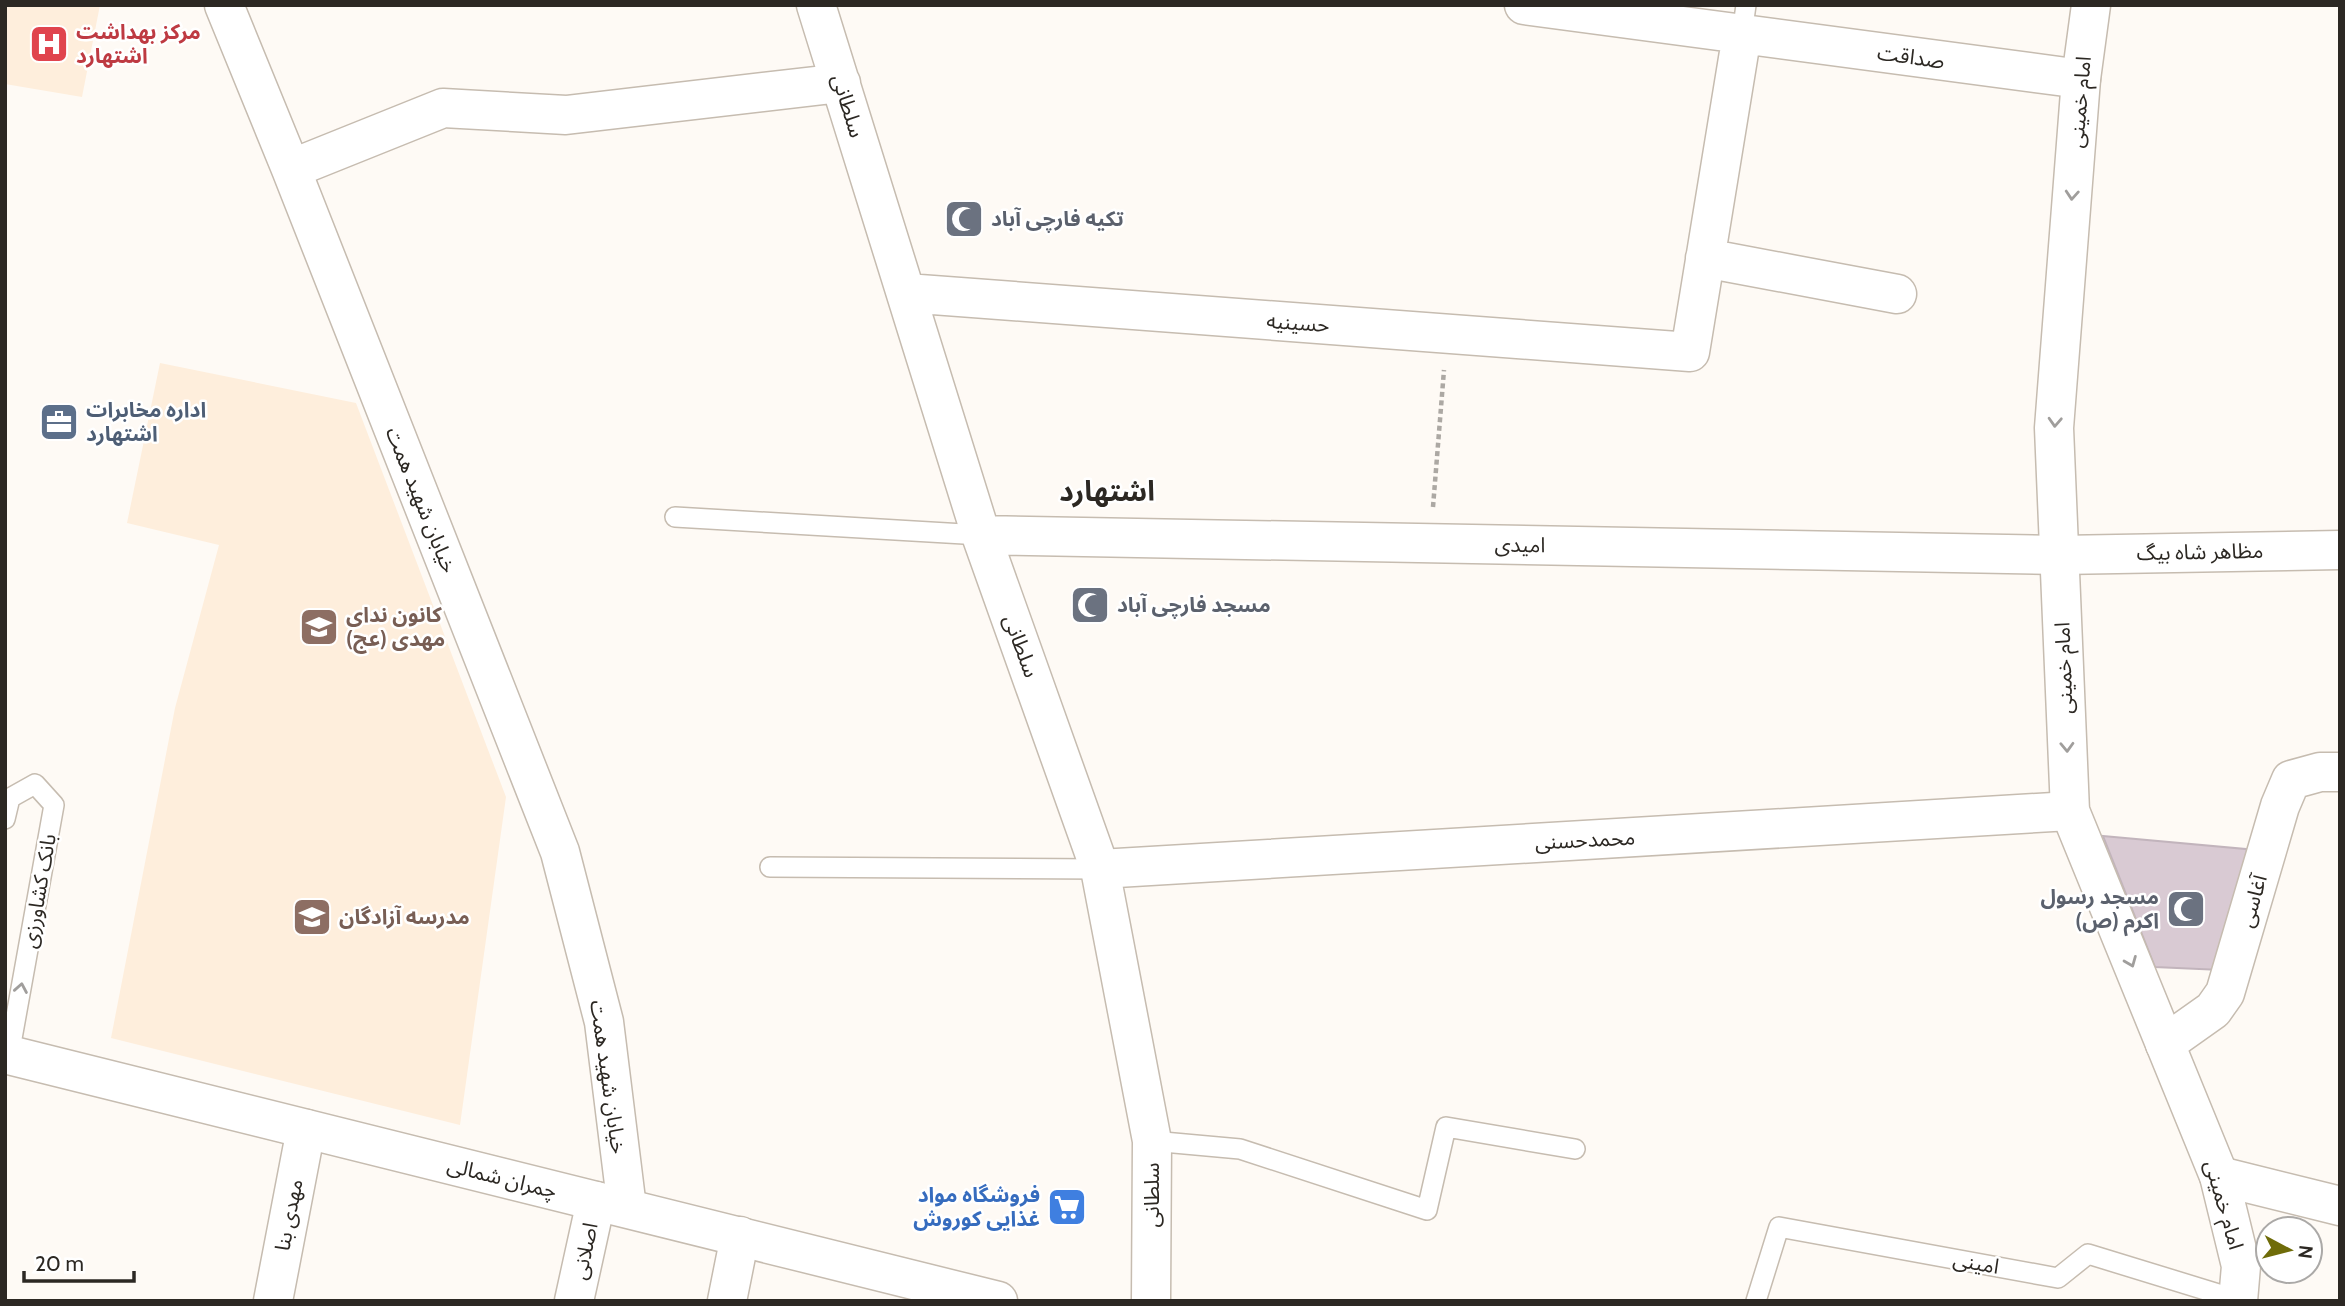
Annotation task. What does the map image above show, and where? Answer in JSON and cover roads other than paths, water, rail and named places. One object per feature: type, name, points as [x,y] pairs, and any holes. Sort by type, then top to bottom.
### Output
[{"type":"street","name":"خیابان شهید همت","points":[[223,5],[291,169],[560,852],[604,1022],[611,1205]]},
{"type":"street","name":"سلطانی","points":[[816,5],[981,535],[1100,869],[1152,1141],[1151,1301]]},
{"type":"street","name":"صداقت","points":[[1524,5],[1744,20],[2081,79]]},
{"type":"street","name":"امام خمینی","points":[[2091,5],[2081,79],[2054,428],[2070,811],[2220,1176],[2241,1266],[2238,1301]]},
{"type":"street","points":[[1744,20],[1705,258],[1897,294]]},
{"type":"street","points":[[291,169],[443,108],[566,115],[841,83]]},
{"type":"street","name":"حسینیه","points":[[906,293],[1690,352],[1705,258]]},
{"type":"street","name":"امیدی","points":[[981,535],[2060,555]]},
{"type":"street","name":"مظاهر شاه بیگ","points":[[2060,555],[2340,550]]},
{"type":"street","name":"آغاسی","points":[[2165,1044],[2213,1010],[2225,993],[2280,806],[2291,780],[2320,772],[2340,772]]},
{"type":"street","name":"محمدحسنی","points":[[1100,869],[2070,811]]},
{"type":"street","name":"چمران شمالی","points":[[7,1063],[306,1129],[998,1301]]},
{"type":"street","name":"مهدی بنا","points":[[273,1301],[306,1129]]},
{"type":"street","points":[[2220,1176],[2340,1206]]},
{"type":"street","name":"اصلانی","points":[[574,1301],[611,1205]]},
{"type":"street","points":[[727,1301],[740,1236]]},
{"type":"lane","points":[[674,517],[981,535]]},
{"type":"lane","name":"بانک کشاورزی","points":[[5,819],[10,798],[35,783],[54,806],[7,1063]]},
{"type":"lane","points":[[770,867],[1100,869]]},
{"type":"lane","points":[[1152,1141],[1240,1149],[1427,1210],[1446,1127],[1575,1149]]},
{"type":"lane","name":"امینی","points":[[1756,1301],[1779,1227],[2058,1278],[2088,1254],[2238,1301]]},
{"type":"place","name":"مرکز بهداشت اشتهارد","points":[[49,44]]},
{"type":"place","name":"تکیه فارچی آباد","points":[[964,219]]},
{"type":"place","name":"اداره مخابرات اشتهارد","points":[[59,422]]},
{"type":"place","name":"مسجد فارچی آباد","points":[[1090,605]]},
{"type":"place","name":"کانون ندای مهدی (عج)","points":[[319,627]]},
{"type":"place","name":"مسجد رسول اکرم (ص)","points":[[2186,909]]},
{"type":"place","name":"مدرسه آزادگان","points":[[312,917]]},
{"type":"place","name":"فروشگاه مواد غذایی کوروش","points":[[1067,1207]]},
{"type":"district","name":"اشتهارد","points":[[1107,491]]}]
